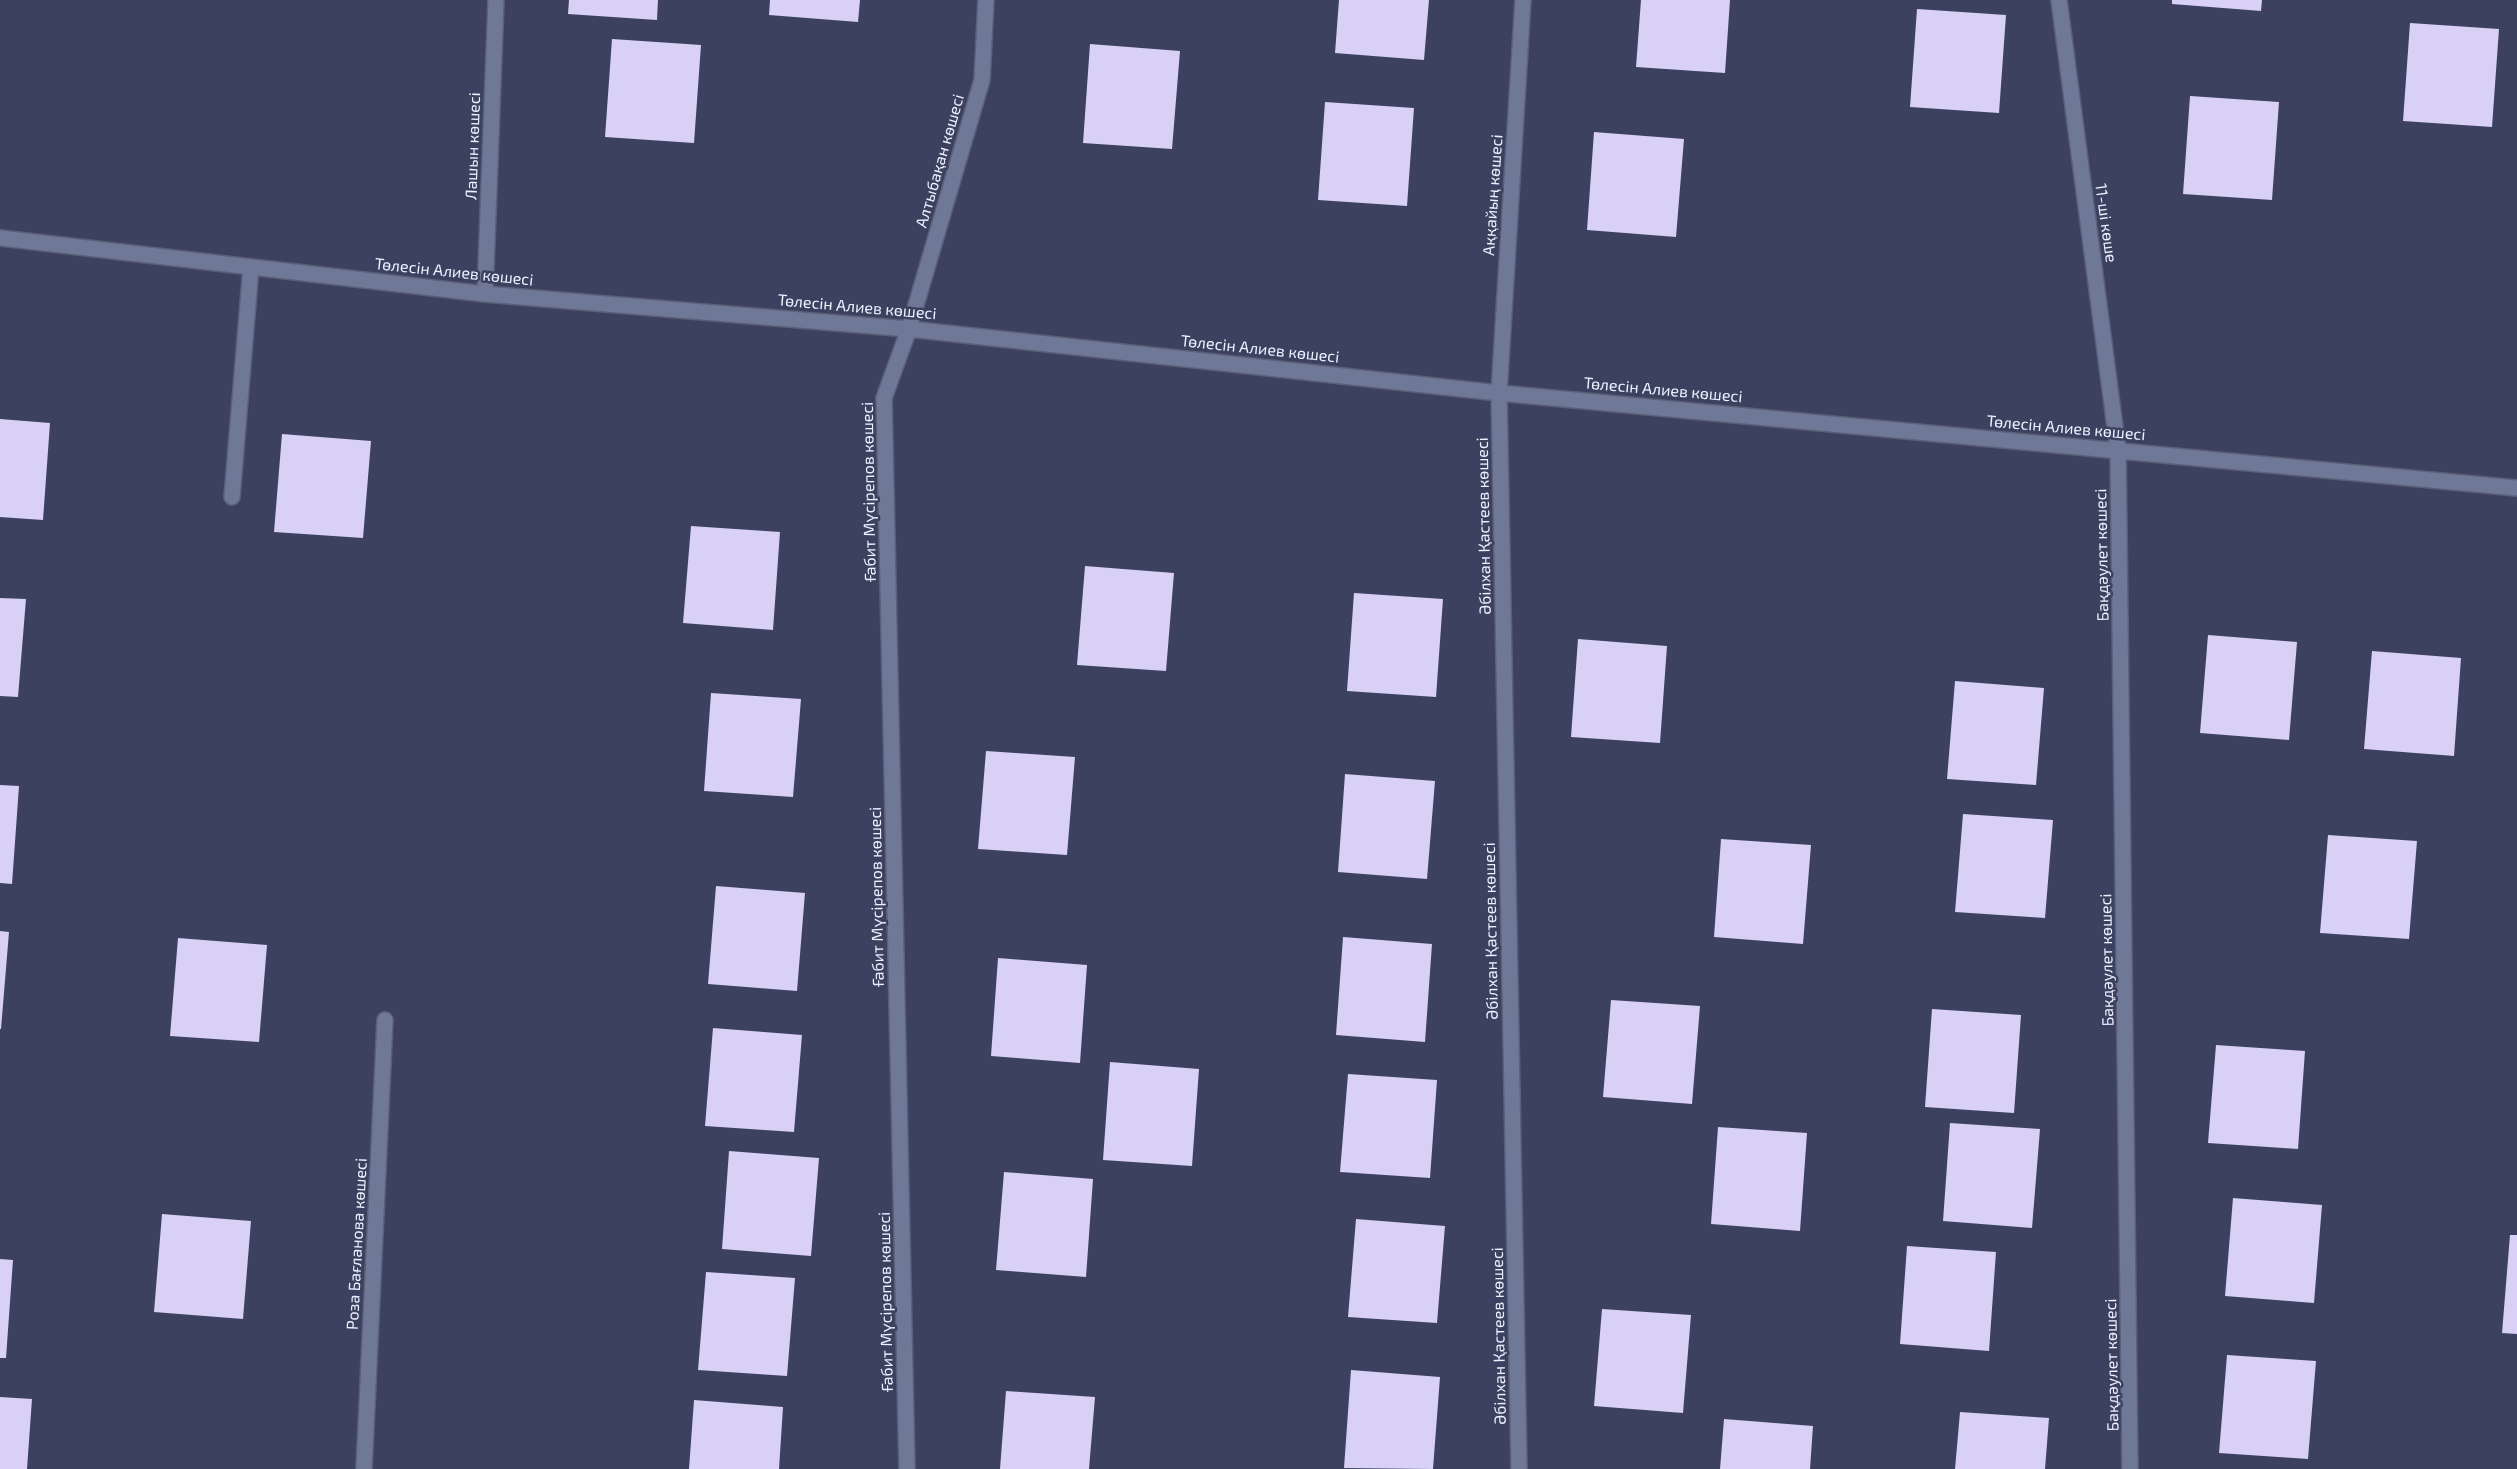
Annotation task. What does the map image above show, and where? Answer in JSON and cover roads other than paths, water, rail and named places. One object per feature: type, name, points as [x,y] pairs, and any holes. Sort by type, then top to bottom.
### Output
[{"type":"street","name":"Лашын көшесі","points":[[485,294],[496,0]]},
{"type":"street","name":"Алтыбақан көшесі","points":[[910,329],[982,80],[986,0]]},
{"type":"street","name":"Аққайың көшесі","points":[[1499,393],[1523,0]]},
{"type":"street","name":"11-ші көше","points":[[2058,0],[2118,450]]},
{"type":"street","name":"Төлесін Алиев көшесі","points":[[0,238],[485,294],[910,329],[1499,393],[2517,488]]},
{"type":"street","points":[[232,497],[251,267]]},
{"type":"street","name":"Ғабит Мүсірепов көшесi","points":[[907,1469],[884,398],[910,329]]},
{"type":"street","name":"Әбілхан Қастеев көшесi","points":[[1499,393],[1519,1469]]},
{"type":"street","name":"Бақдәулет көшесi","points":[[2118,450],[2130,1469]]},
{"type":"street","name":"Роза Бағланова көшесi","points":[[364,1469],[385,1020]]}]
